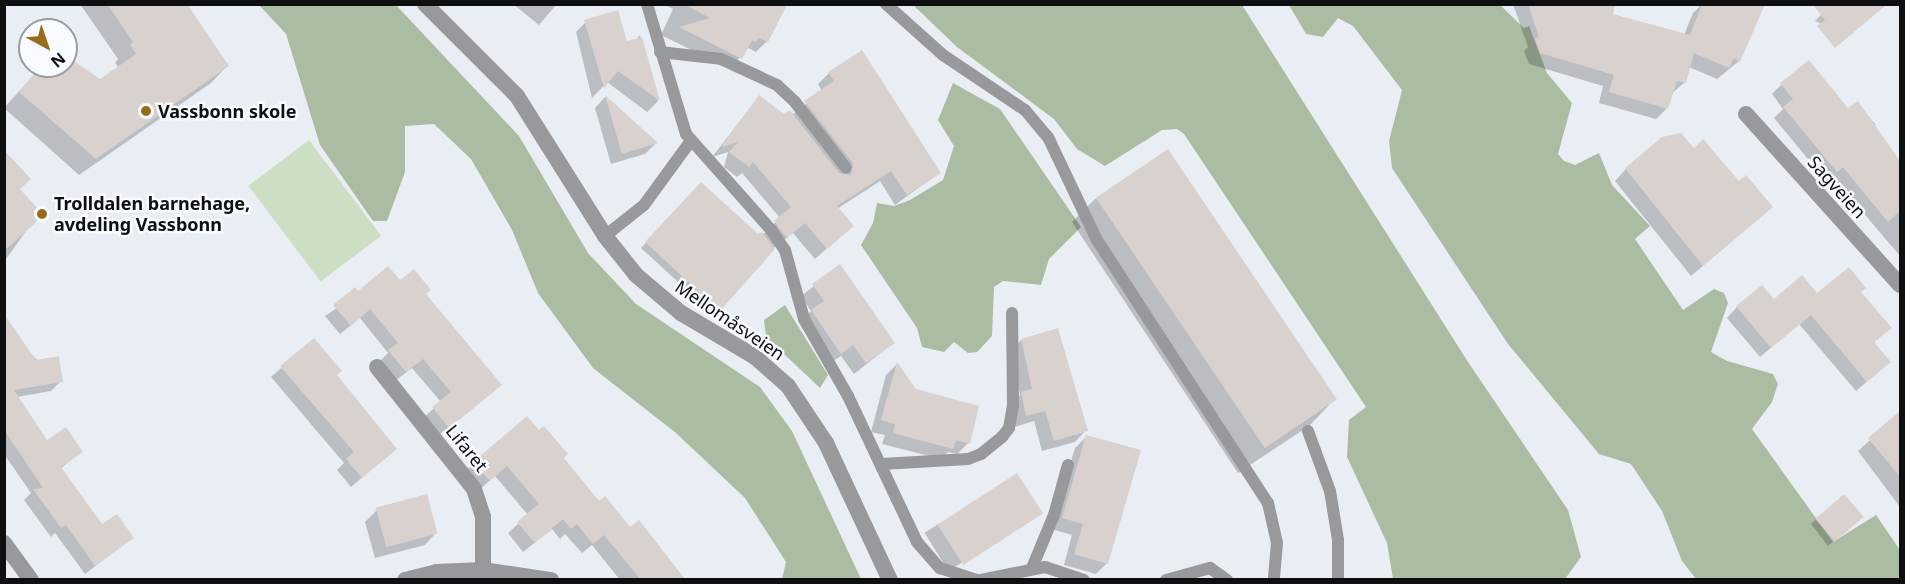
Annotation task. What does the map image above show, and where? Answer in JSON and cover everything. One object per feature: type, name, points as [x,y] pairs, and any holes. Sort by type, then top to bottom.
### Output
[{"type":"street","name":"Mellomåsveien","points":[[426,5],[517,96],[622,260],[665,301],[755,357],[788,386],[830,451],[890,579]]},
{"type":"street","name":"Sagveien","points":[[1746,114],[1900,285]]},
{"type":"street","name":"Lifaret","points":[[376,367],[474,489],[483,517],[483,570]]},
{"type":"street","points":[[4,543],[31,579]]},
{"type":"street","points":[[405,579],[436,572],[483,570],[551,579]]},
{"type":"lane","points":[[647,4],[660,52],[690,142],[780,242],[804,319],[882,464],[924,553],[949,573],[979,579],[1032,567],[1056,568],[1084,579]]},
{"type":"lane","points":[[886,4],[943,55],[1025,110],[1048,137],[1097,240],[1268,503],[1277,543],[1274,579]]},
{"type":"lane","points":[[660,52],[721,59],[777,85],[795,102],[846,168]]},
{"type":"lane","points":[[605,236],[644,205],[690,142]]},
{"type":"lane","points":[[882,464],[968,459],[981,454],[1002,437],[1009,428],[1013,406],[1012,313]]},
{"type":"lane","points":[[1308,431],[1330,491],[1338,540],[1338,579]]},
{"type":"lane","points":[[1032,567],[1054,515],[1068,465]]},
{"type":"lane","points":[[1166,579],[1210,568],[1227,579]]},
{"type":"green space","points":[[259,5],[396,5],[519,136],[588,253],[636,304],[760,387],[792,431],[861,579],[782,579],[786,562],[745,498],[676,433],[593,368],[538,293],[512,230],[471,159],[434,124],[405,126],[405,172],[387,221],[373,221],[320,145],[286,34]]},
{"type":"green space","points":[[913,5],[1242,5],[1468,362],[1568,510],[1581,557],[1565,579],[1393,579],[1387,543],[1347,457],[1349,420],[1366,407],[1184,134],[1177,129],[1162,130],[1105,166],[1077,149],[1054,119],[957,47]]},
{"type":"green space","points":[[1289,5],[1500,5],[1524,28],[1529,26],[1547,73],[1572,103],[1558,154],[1564,161],[1575,165],[1599,153],[1612,185],[1650,226],[1635,239],[1683,310],[1714,289],[1724,293],[1728,303],[1711,352],[1727,361],[1773,374],[1778,384],[1772,402],[1752,429],[1833,542],[1876,515],[1900,550],[1900,579],[1696,579],[1682,561],[1662,511],[1631,464],[1599,454],[1508,344],[1392,168],[1389,141],[1402,90],[1353,26],[1338,18],[1323,37],[1306,34]]},
{"type":"green space","points":[[953,83],[1000,109],[1081,227],[1049,259],[1041,285],[1003,281],[994,287],[992,336],[977,352],[968,353],[954,342],[944,352],[922,347],[917,328],[861,245],[873,223],[877,203],[894,206],[910,200],[943,180],[954,146],[938,120]]},
{"type":"green space","points":[[309,140],[381,236],[321,282],[248,186]]},
{"type":"green space","points":[[785,305],[828,375],[820,388],[766,337],[764,320]]},
{"type":"building","points":[[107,4],[187,4],[229,66],[96,159],[19,92],[31,78],[78,78],[78,64],[100,79],[136,54],[130,45],[133,42]]},
{"type":"building","points":[[683,4],[787,5],[768,42],[759,38],[756,42],[752,40],[742,59],[679,27],[710,18]]},
{"type":"building","points":[[1528,4],[1615,4],[1613,14],[1690,35],[1702,4],[1765,4],[1740,62],[1734,58],[1729,68],[1694,53],[1686,83],[1677,81],[1668,109],[1609,92],[1614,75],[1540,53],[1535,38],[1539,37]]},
{"type":"building","points":[[1812,4],[1887,4],[1835,48],[1817,26],[1825,20]]},
{"type":"building","points":[[618,10],[627,41],[642,37],[660,101],[618,71],[604,88],[584,20]]},
{"type":"building","points":[[862,50],[941,173],[907,195],[891,171],[837,206],[854,226],[827,249],[805,223],[787,238],[774,221],[791,207],[753,162],[749,167],[729,152],[738,142],[721,147],[759,95],[784,114],[790,110],[839,173],[851,175],[853,163],[804,101],[834,81],[828,72]]},
{"type":"building","points":[[1809,60],[1848,108],[1858,101],[1900,161],[1900,211],[1888,222],[1843,167],[1837,172],[1783,107],[1793,99],[1780,83]]},
{"type":"building","points":[[605,95],[658,143],[622,154]]},
{"type":"building","points":[[1681,133],[1694,148],[1703,139],[1739,181],[1746,175],[1773,207],[1703,266],[1625,168],[1662,137]]},
{"type":"building","points":[[1168,149],[1337,399],[1265,448],[1096,198]]},
{"type":"building","points":[[4,150],[31,179],[20,189],[44,215],[4,251]]},
{"type":"building","points":[[701,182],[758,234],[762,232],[775,249],[720,311],[645,242]]},
{"type":"building","points":[[840,264],[895,343],[866,363],[853,345],[841,354],[811,310],[824,301],[812,284]]},
{"type":"building","points":[[388,266],[400,280],[414,269],[431,290],[426,294],[502,385],[449,428],[432,407],[451,392],[423,359],[406,372],[388,350],[398,343],[370,309],[351,326],[333,305],[355,287],[358,291]]},
{"type":"building","points":[[1849,267],[1866,288],[1861,292],[1892,328],[1874,342],[1891,362],[1867,382],[1811,315],[1771,348],[1736,306],[1762,285],[1774,299],[1802,275],[1817,293]]},
{"type":"building","points":[[4,314],[36,360],[59,356],[63,382],[14,390],[47,440],[66,427],[83,452],[61,467],[102,524],[117,514],[134,538],[95,566],[66,525],[61,528],[33,489],[43,488],[4,430]]},
{"type":"building","points":[[1058,328],[1088,431],[1054,441],[1045,411],[1026,416],[1021,392],[1032,389],[1021,339]]},
{"type":"building","points":[[314,338],[342,371],[337,375],[397,449],[362,478],[346,459],[354,452],[280,366]]},
{"type":"building","points":[[897,362],[916,389],[979,406],[970,444],[956,440],[953,449],[893,433],[895,424],[881,420]]},
{"type":"building","points":[[1900,411],[1900,477],[1868,438]]},
{"type":"building","points":[[527,416],[539,430],[544,426],[568,454],[564,458],[599,501],[605,496],[630,527],[639,520],[685,579],[640,579],[604,535],[593,544],[577,524],[571,529],[563,519],[535,543],[517,522],[539,504],[507,466],[490,481],[473,462]]},
{"type":"building","points":[[1086,435],[1141,450],[1108,564],[1074,554],[1083,524],[1062,518]]},
{"type":"building","points":[[1017,473],[1043,513],[963,565],[937,525]]},
{"type":"building","points":[[427,494],[438,534],[386,547],[376,508]]},
{"type":"building","points":[[1844,494],[1864,517],[1835,542],[1815,519]]},
{"type":"place","name":"Vassbonn skole","points":[[146,111]]},
{"type":"place","name":"Trolldalen barnehage, avdeling Vassbonn","points":[[42,214]]}]
